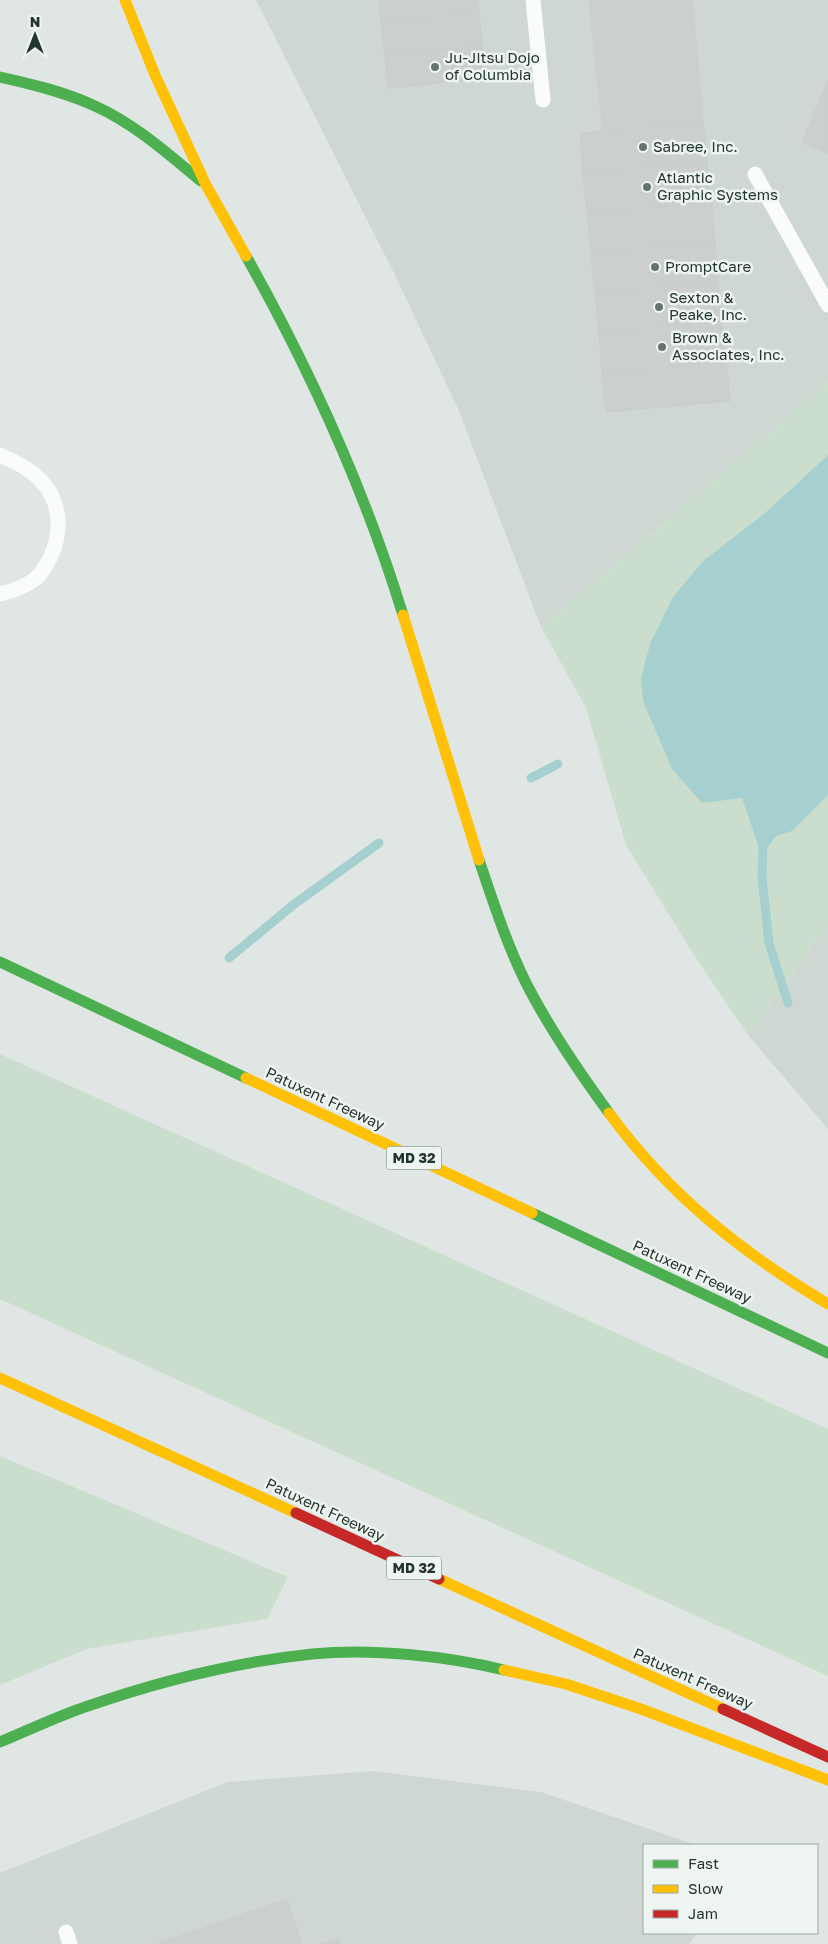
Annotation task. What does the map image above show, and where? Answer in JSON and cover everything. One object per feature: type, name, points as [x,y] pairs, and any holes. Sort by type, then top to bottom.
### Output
[{"type":"highway","points":[[125,0],[155,75],[206,186],[257,276],[297,354],[346,459],[387,563],[473,843],[502,928],[533,997],[572,1062],[626,1136],[673,1189],[721,1231],[783,1277],[828,1304]]},
{"type":"highway","points":[[0,77],[53,91],[96,106],[157,145],[206,186]]},
{"type":"highway","name":"Patuxent Freeway","points":[[0,962],[828,1353]]},
{"type":"highway","name":"Patuxent Freeway","points":[[0,1378],[828,1756]]},
{"type":"highway","points":[[0,1742],[87,1706],[233,1665],[314,1654],[389,1653],[480,1664],[566,1684],[641,1709],[828,1780]]},
{"type":"lane","points":[[533,0],[543,100]]},
{"type":"lane","points":[[755,174],[828,305]]},
{"type":"lane","points":[[0,455],[28,468],[47,488],[56,508],[59,534],[51,558],[37,578],[14,591],[0,594]]},
{"type":"shaded area","points":[[256,0],[828,0],[828,382],[541,627],[459,411],[395,275]]},
{"type":"shaded area","points":[[828,925],[828,1129],[748,1035]]},
{"type":"shaded area","points":[[373,1771],[541,1792],[693,1844],[643,1844],[643,1934],[696,1934],[689,1944],[0,1944],[0,1873],[228,1782]]},
{"type":"green space","points":[[828,382],[828,925],[748,1035],[697,960],[626,845],[586,708],[541,627]]},
{"type":"green space","points":[[0,1054],[828,1429],[828,1676],[0,1299]]},
{"type":"green space","points":[[0,1456],[288,1577],[267,1619],[87,1649],[0,1685]]},
{"type":"water","points":[[828,455],[828,795],[792,831],[776,836],[768,847],[758,845],[742,798],[702,803],[672,769],[643,701],[641,678],[650,644],[673,597],[703,561],[764,514]]},
{"type":"building","points":[[379,0],[478,0],[479,12],[381,22]]},
{"type":"building","points":[[589,0],[692,0],[703,122],[603,131]]},
{"type":"building","points":[[479,12],[482,45],[385,55],[381,22]]},
{"type":"building","name":"Ju-Jitsu Dojo of Columbia","points":[[482,45],[486,79],[388,88],[385,55]]},
{"type":"building","points":[[828,80],[828,153],[802,142]]},
{"type":"building","name":"Sabree, Inc.","points":[[703,122],[707,161],[583,173],[580,133]]},
{"type":"building","name":"Atlantic Graphic Systems","points":[[707,161],[711,202],[587,213],[583,173]]},
{"type":"building","points":[[711,202],[715,241],[591,253],[587,213]]},
{"type":"building","name":"PromptCare","points":[[715,241],[718,281],[595,293],[591,253]]},
{"type":"building","name":"Sexton & Peake, Inc.","points":[[718,281],[722,321],[599,333],[595,293]]},
{"type":"building","name":"Brown & Associates, Inc.","points":[[722,321],[726,361],[602,373],[599,333]]},
{"type":"building","points":[[726,361],[730,401],[606,412],[602,373]]},
{"type":"building","points":[[287,1899],[302,1944],[157,1944]]},
{"type":"building","points":[[338,1938],[340,1944],[320,1944]]},
{"type":"waterway","points":[[531,778],[558,764]]},
{"type":"waterway","points":[[229,958],[293,905],[379,843]]},
{"type":"waterway","points":[[763,846],[762,877],[769,943],[788,1003]]},
{"type":"traffic: fast","points":[[0,77],[60,93],[110,113],[151,140],[201,181]]},
{"type":"traffic: fast","points":[[246,256],[314,387],[354,477],[403,615]]},
{"type":"traffic: fast","points":[[479,860],[503,930],[525,982],[560,1042],[609,1113]]},
{"type":"traffic: fast","points":[[0,962],[246,1078]]},
{"type":"traffic: fast","points":[[532,1213],[828,1353]]},
{"type":"traffic: fast","points":[[0,1742],[77,1710],[143,1688],[255,1662],[312,1654],[359,1652],[434,1657],[504,1670]]},
{"type":"traffic: slow","points":[[125,0],[155,75],[206,185],[246,256]]},
{"type":"traffic: slow","points":[[403,615],[479,860]]},
{"type":"traffic: slow","points":[[246,1078],[532,1213]]},
{"type":"traffic: slow","points":[[609,1113],[656,1170],[708,1220],[766,1264],[828,1304]]},
{"type":"traffic: slow","points":[[0,1378],[296,1513]]},
{"type":"traffic: slow","points":[[439,1579],[723,1709]]},
{"type":"traffic: slow","points":[[504,1670],[566,1684],[641,1709],[828,1780]]},
{"type":"traffic: jam","points":[[296,1513],[439,1579]]},
{"type":"traffic: jam","points":[[723,1709],[828,1757]]},
{"type":"place","name":"Ju-Jitsu Dojo of Columbia","points":[[435,67]]},
{"type":"place","name":"Sabree, Inc.","points":[[643,147]]},
{"type":"place","name":"Atlantic Graphic Systems","points":[[647,187]]},
{"type":"place","name":"PromptCare","points":[[655,267]]},
{"type":"place","name":"Sexton & Peake, Inc.","points":[[659,307]]},
{"type":"place","name":"Brown & Associates, Inc.","points":[[662,347]]}]
